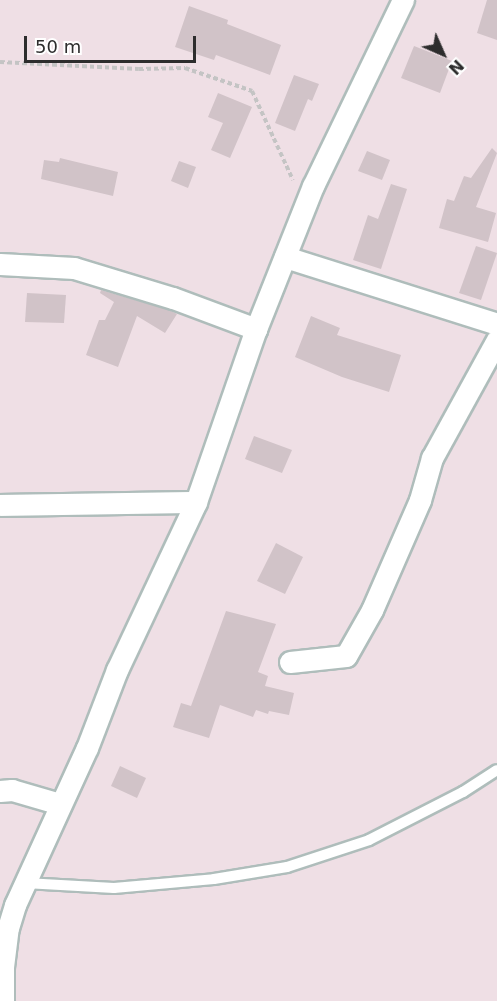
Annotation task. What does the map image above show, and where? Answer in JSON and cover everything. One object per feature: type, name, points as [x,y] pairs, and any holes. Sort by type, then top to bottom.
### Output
[{"type":"street","points":[[3,1001],[3,967],[8,928],[24,882],[87,748],[117,670],[196,502],[256,329],[313,186],[403,0]]},
{"type":"street","points":[[285,257],[497,324]]},
{"type":"street","points":[[0,264],[74,268],[173,298],[256,329]]},
{"type":"street","points":[[290,662],[346,656],[372,610],[420,500],[432,458],[497,340]]},
{"type":"street","points":[[0,505],[196,502]]},
{"type":"street","points":[[0,791],[12,790],[60,804]]},
{"type":"lane","points":[[24,882],[114,888],[214,879],[287,867],[369,840],[463,792],[497,770]]},
{"type":"path","points":[[0,62],[139,69],[185,68],[252,91],[291,179],[313,186]]},
{"type":"building","points":[[487,0],[497,0],[497,40],[477,33]]},
{"type":"building","points":[[189,6],[228,20],[227,24],[281,45],[270,75],[216,55],[214,60],[175,47]]},
{"type":"building","points":[[414,46],[452,61],[440,93],[401,78]]},
{"type":"building","points":[[294,75],[319,84],[312,101],[308,99],[295,131],[275,123]]},
{"type":"building","points":[[218,93],[252,107],[230,158],[211,150],[223,123],[208,117]]},
{"type":"building","points":[[492,148],[497,153],[476,207],[496,213],[488,242],[439,228],[447,199],[454,201],[464,176],[471,178]]},
{"type":"building","points":[[367,151],[390,160],[382,180],[358,171]]},
{"type":"building","points":[[60,158],[118,172],[113,196],[41,179],[44,160],[59,162]]},
{"type":"building","points":[[179,161],[196,167],[188,188],[171,181]]},
{"type":"building","points":[[391,184],[407,189],[381,269],[353,260],[368,215],[378,219]]},
{"type":"building","points":[[476,246],[497,253],[481,300],[459,293]]},
{"type":"building","points":[[101,290],[177,314],[165,333],[137,316],[118,367],[86,355],[99,320],[105,320],[114,302],[100,293]]},
{"type":"building","points":[[27,293],[66,295],[64,323],[25,322]]},
{"type":"building","points":[[311,316],[340,328],[337,335],[401,355],[389,392],[342,377],[295,357]]},
{"type":"building","points":[[254,436],[292,450],[282,473],[245,459]]},
{"type":"building","points":[[276,543],[303,557],[285,594],[257,581]]},
{"type":"building","points":[[226,611],[276,624],[258,672],[268,676],[265,686],[294,693],[289,715],[269,711],[268,714],[256,710],[253,717],[220,705],[209,738],[173,727],[181,703],[191,706]]},
{"type":"building","points":[[120,766],[146,778],[137,798],[111,786]]}]
